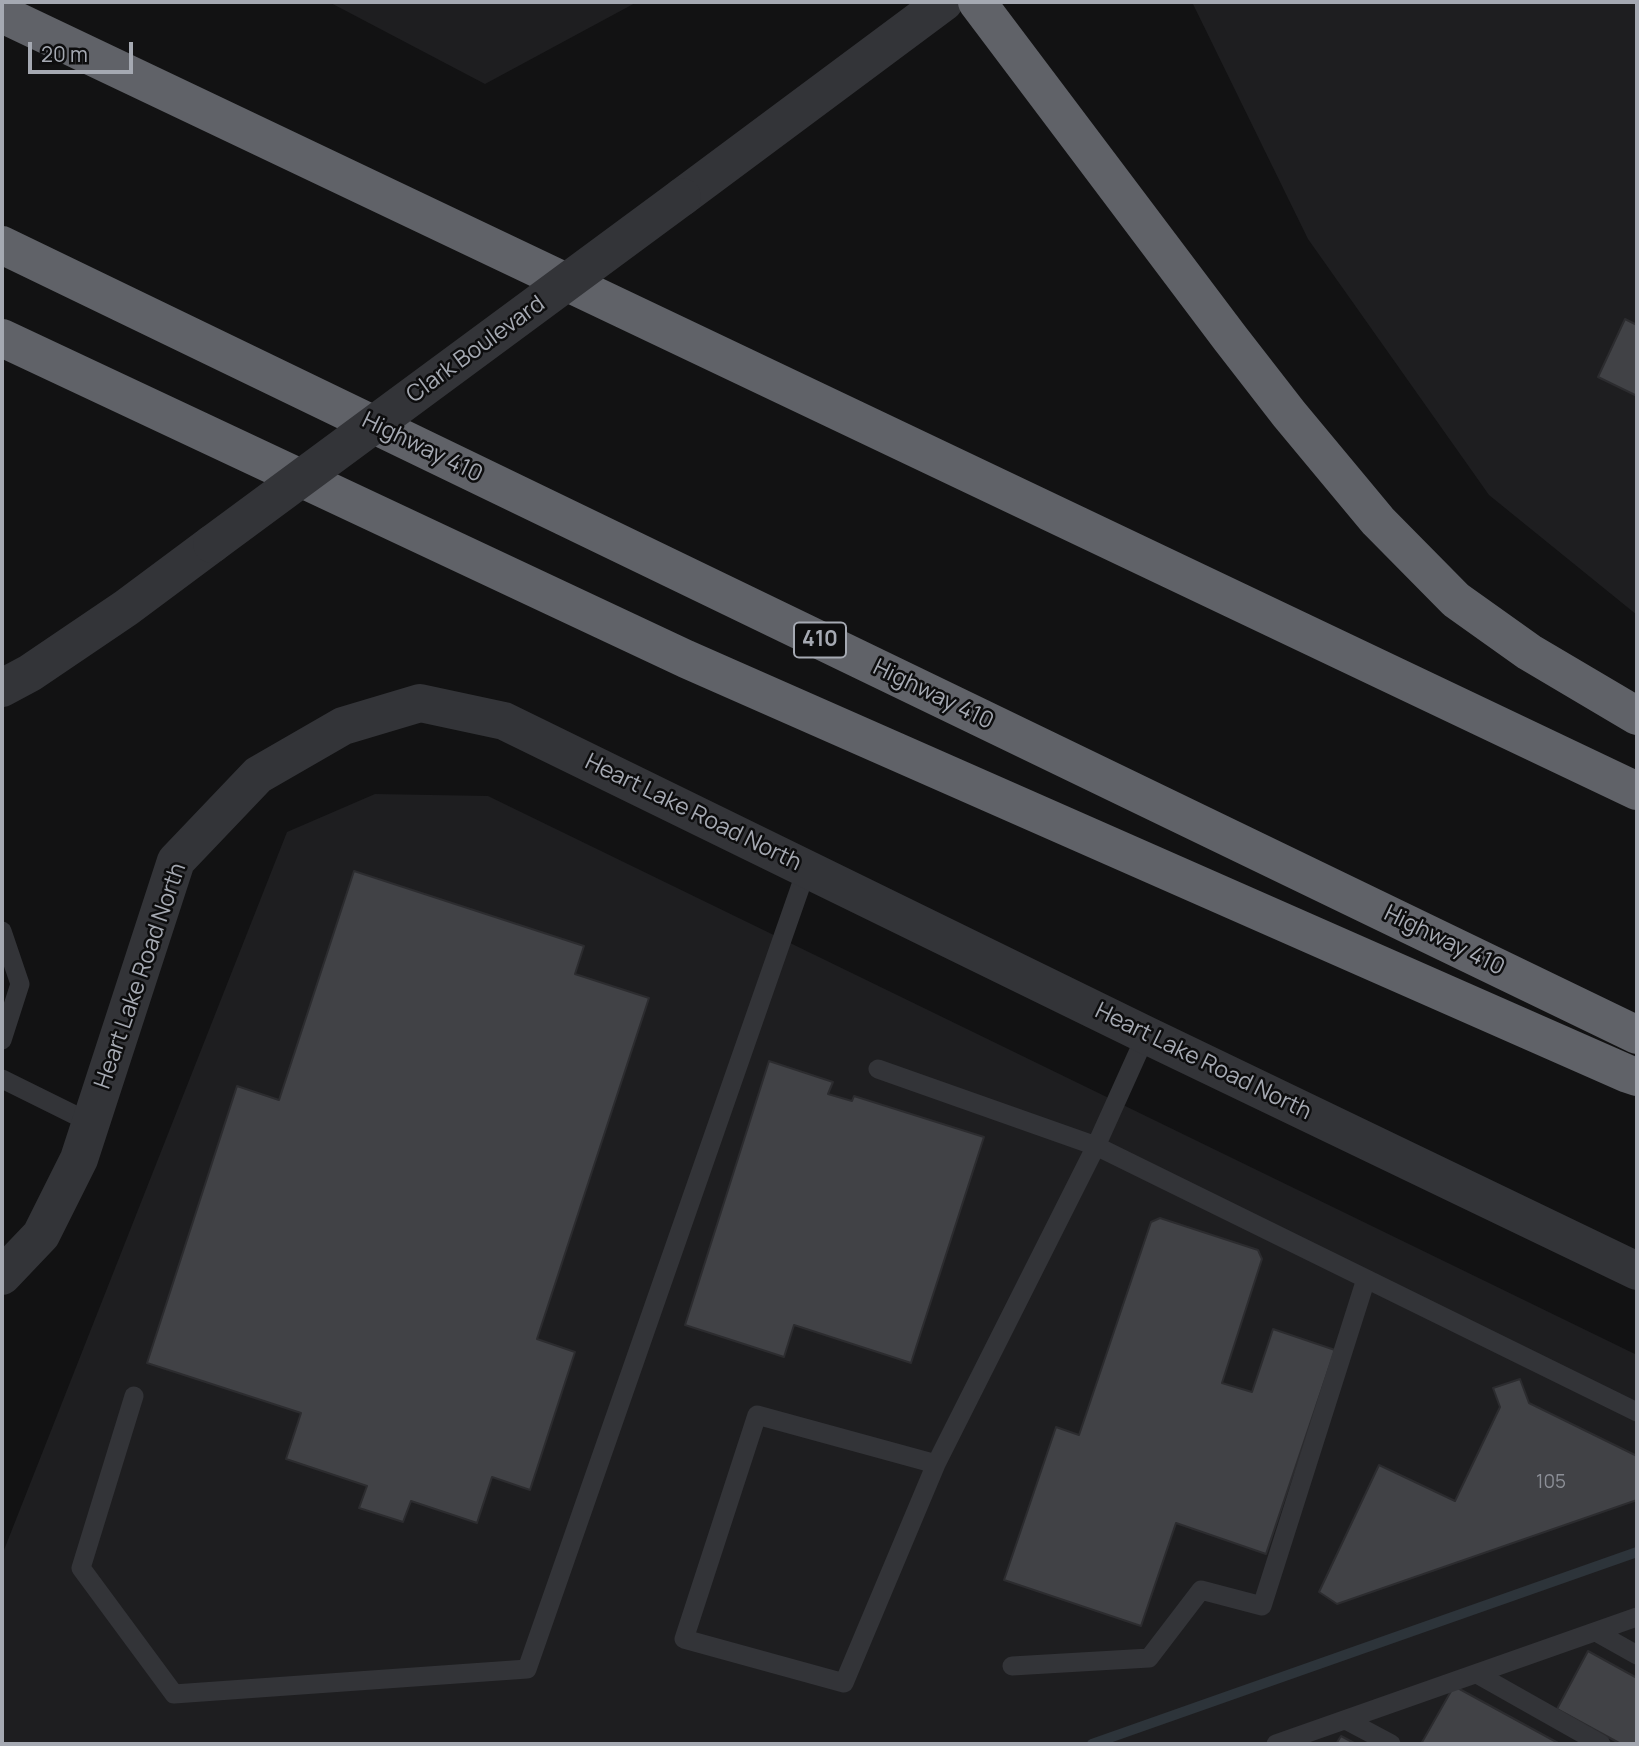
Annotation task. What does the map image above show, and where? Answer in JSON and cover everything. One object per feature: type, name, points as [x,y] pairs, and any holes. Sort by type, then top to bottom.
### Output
[{"type":"highway","points":[[977,2],[1230,338],[1378,521],[1456,600],[1529,652],[1637,716]]},
{"type":"highway","points":[[2,14],[1637,791]]},
{"type":"highway","name":"Highway 410","points":[[2,245],[1637,1035]]},
{"type":"highway","points":[[2,338],[687,659],[1637,1077]]},
{"type":"street","name":"Clark Boulevard","points":[[2,688],[30,673],[105,622],[944,2]]},
{"type":"street","name":"Heart Lake Road North","points":[[2,1276],[41,1236],[79,1159],[176,861],[258,775],[343,726],[420,703],[504,721],[1146,1035],[1637,1271]]},
{"type":"lane","points":[[134,1396],[81,1567],[174,1694],[527,1669],[807,868]]},
{"type":"lane","points":[[2,931],[20,984],[2,1040]]},
{"type":"lane","points":[[936,1464],[757,1415],[684,1639],[844,1683],[936,1464],[1096,1146],[1146,1035]]},
{"type":"lane","points":[[878,1069],[1096,1146],[1637,1412]]},
{"type":"lane","points":[[2,1079],[91,1123]]},
{"type":"lane","points":[[1012,1666],[1149,1658],[1201,1590],[1262,1606],[1366,1279]]},
{"type":"lane","points":[[1276,1744],[1637,1617]]},
{"type":"lane","points":[[1596,1632],[1637,1655]]},
{"type":"lane","points":[[1477,1674],[1601,1744]]},
{"type":"lane","points":[[1346,1720],[1391,1744]]},
{"type":"shaded area","points":[[329,2],[637,2],[485,84]]},
{"type":"shaded area","points":[[1192,2],[1637,2],[1637,615],[1489,495],[1308,239]]},
{"type":"shaded area","points":[[375,794],[488,796],[1637,1355],[1637,1744],[2,1744],[2,1555],[287,832]]},
{"type":"building","points":[[1625,319],[1637,325],[1637,396],[1598,377]]},
{"type":"building","points":[[354,871],[584,946],[575,974],[649,998],[537,1339],[575,1352],[530,1490],[492,1477],[477,1523],[411,1501],[403,1522],[359,1508],[367,1486],[286,1459],[301,1413],[147,1363],[237,1086],[279,1100]]},
{"type":"building","points":[[769,1061],[833,1082],[828,1094],[852,1101],[854,1096],[984,1137],[911,1363],[794,1325],[784,1357],[685,1325]]},
{"type":"building","points":[[1160,1218],[1258,1250],[1262,1259],[1222,1383],[1252,1392],[1273,1329],[1335,1350],[1266,1554],[1176,1523],[1141,1626],[1004,1580],[1056,1427],[1079,1435],[1151,1222]]},
{"type":"building","points":[[1520,1379],[1529,1403],[1637,1456],[1637,1500],[1337,1604],[1319,1592],[1379,1465],[1455,1501],[1500,1407],[1493,1388]]},
{"type":"building","points":[[1588,1651],[1637,1678],[1637,1744],[1621,1744],[1557,1709]]},
{"type":"building","points":[[1454,1686],[1560,1744],[1421,1744]]},
{"type":"building","points":[[1341,1736],[1356,1744],[1336,1744]]},
{"type":"waterway","points":[[1092,1744],[1637,1552]]}]
